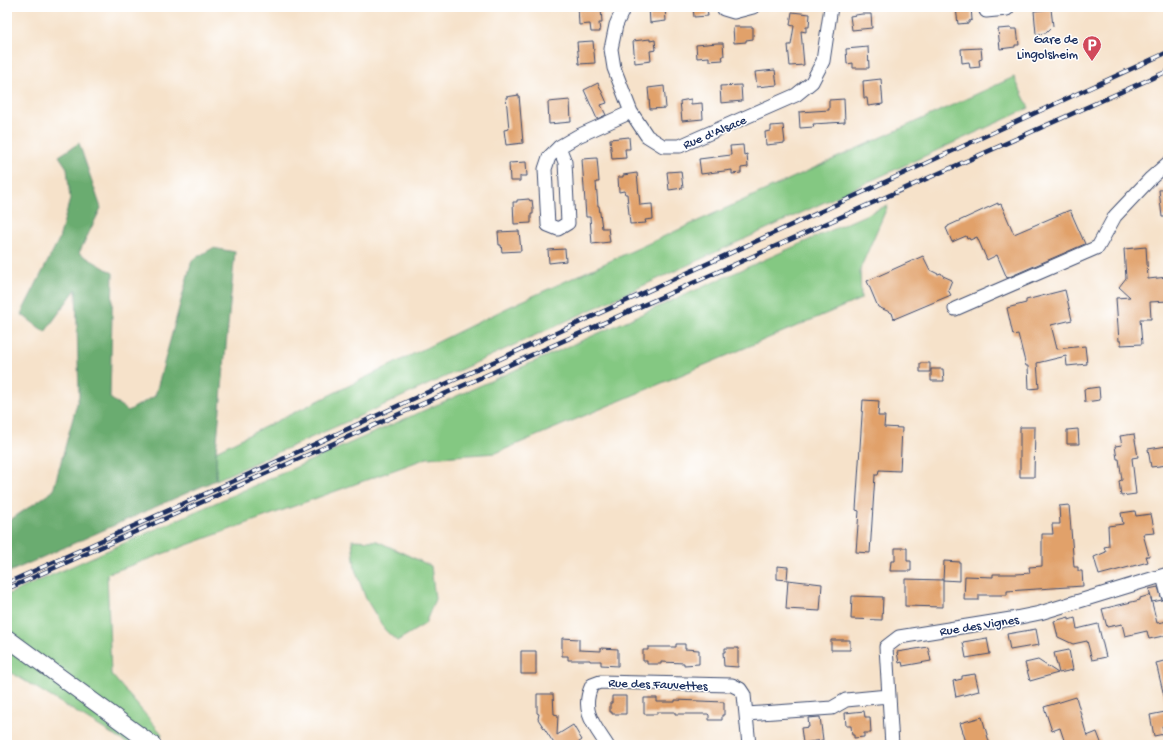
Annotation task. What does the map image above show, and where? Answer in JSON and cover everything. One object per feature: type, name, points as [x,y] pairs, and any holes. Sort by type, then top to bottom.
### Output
[{"type":"main road","points":[[7,638],[153,745]]},
{"type":"street","name":"Rue d'Alsace","points":[[624,7],[616,24],[611,50],[614,68],[631,112],[646,136],[663,146],[680,146],[796,94],[812,82],[823,61],[831,7]]},
{"type":"street","points":[[724,7],[724,9],[734,12],[753,7]]},
{"type":"street","points":[[986,7],[986,11],[1007,9],[1006,7]]},
{"type":"street","points":[[559,147],[565,162],[568,223],[558,230],[548,225],[545,169],[549,157],[559,147],[578,136],[631,112]]},
{"type":"street","points":[[955,309],[1098,247],[1115,216],[1151,178],[1168,163]]},
{"type":"street","points":[[1166,575],[1168,594]]},
{"type":"street","name":"Rue des Vignes","points":[[892,745],[886,647],[899,637],[1040,613],[1166,575]]},
{"type":"street","name":"Rue des Fauvettes","points":[[607,745],[590,719],[588,711],[588,692],[592,684],[600,682],[732,685],[740,689],[744,695],[749,745]]},
{"type":"street","points":[[746,714],[832,708],[846,700],[888,696]]},
{"type":"green space","points":[[1014,77],[1029,108],[373,410],[216,480],[216,451],[509,307]]},
{"type":"green space","points":[[79,143],[101,208],[79,253],[113,273],[110,398],[128,411],[155,396],[192,260],[213,248],[235,252],[216,451],[216,480],[7,573],[7,522],[53,491],[79,396],[76,289],[45,332],[21,314],[59,239],[70,199],[67,168],[59,156]]},
{"type":"green space","points":[[888,205],[860,269],[861,299],[496,453],[427,458],[107,574],[111,674],[162,734],[158,745],[130,745],[7,670],[7,595]]},
{"type":"green space","points":[[352,540],[377,541],[431,566],[435,599],[425,624],[397,641],[385,630],[366,599],[355,569]]},
{"type":"building","points":[[578,7],[601,7],[602,23],[599,23],[600,32],[591,32],[590,24],[579,25]]},
{"type":"building","points":[[649,7],[665,7],[666,21],[650,23]]},
{"type":"building","points":[[693,7],[707,7],[708,16],[694,17]]},
{"type":"building","points":[[971,7],[972,20],[969,21],[969,23],[958,24],[956,8]]},
{"type":"building","points":[[1051,9],[1053,26],[1046,33],[1036,34],[1034,11]]},
{"type":"building","points":[[792,12],[810,14],[809,27],[806,27],[806,32],[801,31],[804,65],[790,66],[788,45],[791,45],[794,26],[790,25]]},
{"type":"building","points":[[871,14],[872,28],[852,30],[850,16]]},
{"type":"building","points":[[733,27],[753,27],[753,39],[746,40],[746,42],[734,43]]},
{"type":"building","points":[[998,29],[1017,29],[1019,45],[1000,49]]},
{"type":"building","points":[[650,39],[650,41],[655,40],[656,50],[650,51],[651,61],[635,63],[633,41]]},
{"type":"building","points":[[593,41],[595,63],[579,64],[577,42]]},
{"type":"building","points":[[723,43],[723,60],[709,61],[709,57],[697,58],[696,45]]},
{"type":"building","points":[[868,47],[869,68],[853,68],[853,63],[847,64],[846,49]]},
{"type":"building","points":[[981,48],[982,59],[979,60],[980,67],[970,68],[969,62],[962,63],[961,49]]},
{"type":"building","points":[[775,70],[777,85],[757,87],[755,72]]},
{"type":"building","points":[[881,79],[883,104],[868,106],[867,98],[864,98],[863,81]]},
{"type":"building","points":[[598,83],[607,103],[601,105],[606,115],[597,119],[584,90]]},
{"type":"building","points":[[741,85],[742,101],[721,103],[720,86]]},
{"type":"building","points":[[664,86],[666,108],[650,109],[648,88]]},
{"type":"building","points":[[519,95],[523,143],[506,145],[504,130],[509,129],[506,97]]},
{"type":"building","points":[[691,99],[691,104],[702,103],[703,119],[682,121],[680,101]]},
{"type":"building","points":[[844,99],[845,122],[813,124],[814,127],[800,128],[799,112],[829,110],[829,100]]},
{"type":"building","points":[[570,100],[571,122],[549,124],[548,102]]},
{"type":"building","points":[[783,125],[785,143],[766,145],[765,132],[771,131],[771,126]]},
{"type":"building","points":[[629,137],[630,149],[625,149],[626,158],[612,159],[610,139]]},
{"type":"building","points":[[743,145],[744,155],[747,154],[748,167],[741,168],[741,173],[732,174],[732,170],[701,174],[699,159],[731,155],[730,146]]},
{"type":"building","points":[[597,158],[599,182],[596,182],[598,206],[602,228],[608,228],[610,242],[592,244],[590,217],[586,217],[582,159]]},
{"type":"building","points":[[526,162],[527,176],[520,176],[520,181],[510,181],[509,163]]},
{"type":"building","points":[[681,171],[683,188],[669,190],[667,172]]},
{"type":"building","points":[[637,173],[640,205],[652,204],[653,219],[645,220],[646,223],[630,224],[627,194],[625,194],[624,191],[619,192],[618,177]]},
{"type":"building","points":[[1168,189],[1168,217],[1162,217],[1159,190]]},
{"type":"building","points":[[529,199],[530,201],[532,200],[533,208],[531,223],[514,224],[513,202],[517,202],[517,200]]},
{"type":"building","points":[[998,203],[998,205],[1001,204],[1014,234],[1070,210],[1085,244],[1007,278],[997,255],[987,260],[977,237],[970,240],[969,238],[967,239],[966,236],[952,242],[946,228]]},
{"type":"building","points":[[519,231],[521,251],[502,252],[501,245],[499,245],[498,232]]},
{"type":"building","points":[[1146,247],[1148,279],[1168,277],[1168,301],[1150,302],[1151,319],[1140,319],[1142,344],[1121,345],[1121,341],[1119,341],[1116,298],[1130,297],[1119,287],[1126,278],[1124,249]]},
{"type":"building","points":[[565,249],[566,261],[549,263],[548,250]]},
{"type":"building","points":[[923,256],[930,270],[938,274],[941,273],[943,276],[952,280],[948,290],[951,295],[894,319],[892,313],[878,307],[867,281]]},
{"type":"building","points":[[1065,290],[1072,320],[1051,325],[1057,349],[1085,346],[1087,364],[1067,366],[1066,356],[1037,363],[1039,388],[1029,389],[1028,366],[1026,366],[1018,334],[1013,335],[1007,308],[1026,303],[1026,300]]},
{"type":"building","points":[[920,363],[930,363],[930,372],[920,372]]},
{"type":"building","points":[[931,369],[943,369],[944,381],[931,381]]},
{"type":"building","points":[[1099,387],[1100,400],[1085,402],[1084,389]]},
{"type":"building","points":[[863,400],[879,401],[878,416],[885,416],[884,427],[902,428],[900,471],[879,470],[878,475],[875,475],[870,553],[856,552],[859,511],[856,510]]},
{"type":"building","points":[[1020,427],[1035,427],[1034,477],[1020,477]]},
{"type":"building","points":[[1078,429],[1079,444],[1067,444],[1067,430]]},
{"type":"building","points":[[1134,434],[1138,457],[1132,458],[1136,494],[1121,496],[1119,481],[1122,480],[1119,459],[1117,459],[1115,446],[1122,445],[1120,436]]},
{"type":"building","points":[[1167,446],[1168,465],[1151,467],[1148,449]]},
{"type":"building","points":[[1069,505],[1074,567],[1078,567],[1078,571],[1082,571],[1083,586],[1007,591],[1007,595],[979,595],[979,600],[964,600],[965,576],[993,577],[993,574],[1030,573],[1029,567],[1042,566],[1042,534],[1053,534],[1052,524],[1060,524],[1059,506]]},
{"type":"building","points":[[1135,511],[1136,516],[1151,514],[1155,533],[1143,534],[1149,556],[1146,556],[1148,562],[1099,575],[1094,557],[1106,552],[1104,547],[1109,546],[1108,526],[1123,524],[1121,513]]},
{"type":"building","points":[[895,548],[907,548],[907,561],[911,561],[911,571],[890,571],[891,561],[895,561]]},
{"type":"building","points":[[944,561],[960,562],[960,581],[943,580]]},
{"type":"building","points":[[777,566],[788,567],[787,580],[777,579]]},
{"type":"building","points":[[905,579],[943,580],[943,607],[905,606]]},
{"type":"building","points":[[788,580],[822,584],[820,611],[786,609]]},
{"type":"building","points":[[1158,587],[1162,600],[1152,602],[1149,589]]},
{"type":"building","points":[[1150,595],[1157,623],[1168,621],[1168,635],[1149,639],[1147,631],[1125,636],[1122,624],[1107,627],[1102,609],[1140,600],[1140,598]]},
{"type":"building","points":[[852,596],[883,597],[882,620],[851,619]]},
{"type":"building","points":[[1069,617],[1069,620],[1075,618],[1077,629],[1098,624],[1106,657],[1092,660],[1087,641],[1073,644],[1058,637],[1054,621]]},
{"type":"building","points":[[1036,629],[1039,645],[1010,650],[1007,634]]},
{"type":"building","points":[[562,638],[579,639],[579,650],[601,651],[601,648],[618,649],[618,666],[601,665],[601,661],[568,660],[568,656],[562,656]]},
{"type":"building","points":[[987,638],[990,654],[966,658],[963,642]]},
{"type":"building","points":[[831,640],[850,640],[850,650],[831,650]]},
{"type":"building","points":[[676,644],[685,644],[685,649],[699,650],[699,664],[684,665],[684,663],[661,662],[661,664],[647,664],[647,661],[643,661],[643,650],[648,650],[648,647],[676,647]]},
{"type":"building","points":[[928,647],[931,661],[903,666],[902,662],[899,663],[897,652]]},
{"type":"building","points":[[725,648],[738,648],[738,667],[724,666],[723,652],[725,652]]},
{"type":"building","points":[[1069,650],[1073,670],[1059,673],[1054,653]]},
{"type":"building","points":[[521,651],[536,651],[536,674],[521,674]]},
{"type":"building","points":[[1038,660],[1058,673],[1030,681],[1025,663]]},
{"type":"building","points":[[1168,660],[1168,699],[1165,700],[1156,663]]},
{"type":"building","points":[[975,674],[979,691],[956,697],[953,681],[962,679],[962,676]]},
{"type":"building","points":[[537,694],[553,694],[554,714],[558,715],[557,735],[573,725],[582,740],[575,745],[555,745],[538,719]]},
{"type":"building","points":[[612,696],[626,696],[626,714],[612,714],[612,712],[610,712]]},
{"type":"building","points":[[1076,697],[1087,736],[1097,732],[1102,745],[1064,745],[1065,743],[1060,728],[1052,731],[1044,707]]},
{"type":"building","points":[[644,698],[657,698],[657,702],[675,702],[675,700],[724,702],[724,715],[722,715],[722,720],[709,720],[708,714],[675,714],[675,712],[657,712],[657,714],[644,714]]},
{"type":"building","points":[[864,711],[865,717],[870,717],[871,733],[864,733],[864,737],[854,738],[854,735],[852,735],[851,726],[846,726],[845,713]]},
{"type":"building","points":[[1165,712],[1168,725],[1162,726],[1164,734],[1154,736],[1150,715]]},
{"type":"building","points":[[820,717],[823,740],[803,743],[801,728],[809,727],[808,718]]},
{"type":"building","points":[[982,717],[990,745],[967,745],[960,723]]},
{"type":"railway","points":[[7,583],[267,466],[1168,52]]},
{"type":"railway","points":[[7,589],[1168,71]]},
{"type":"place","name":"Gare de Lingolsheim","points":[[1092,62]]}]
